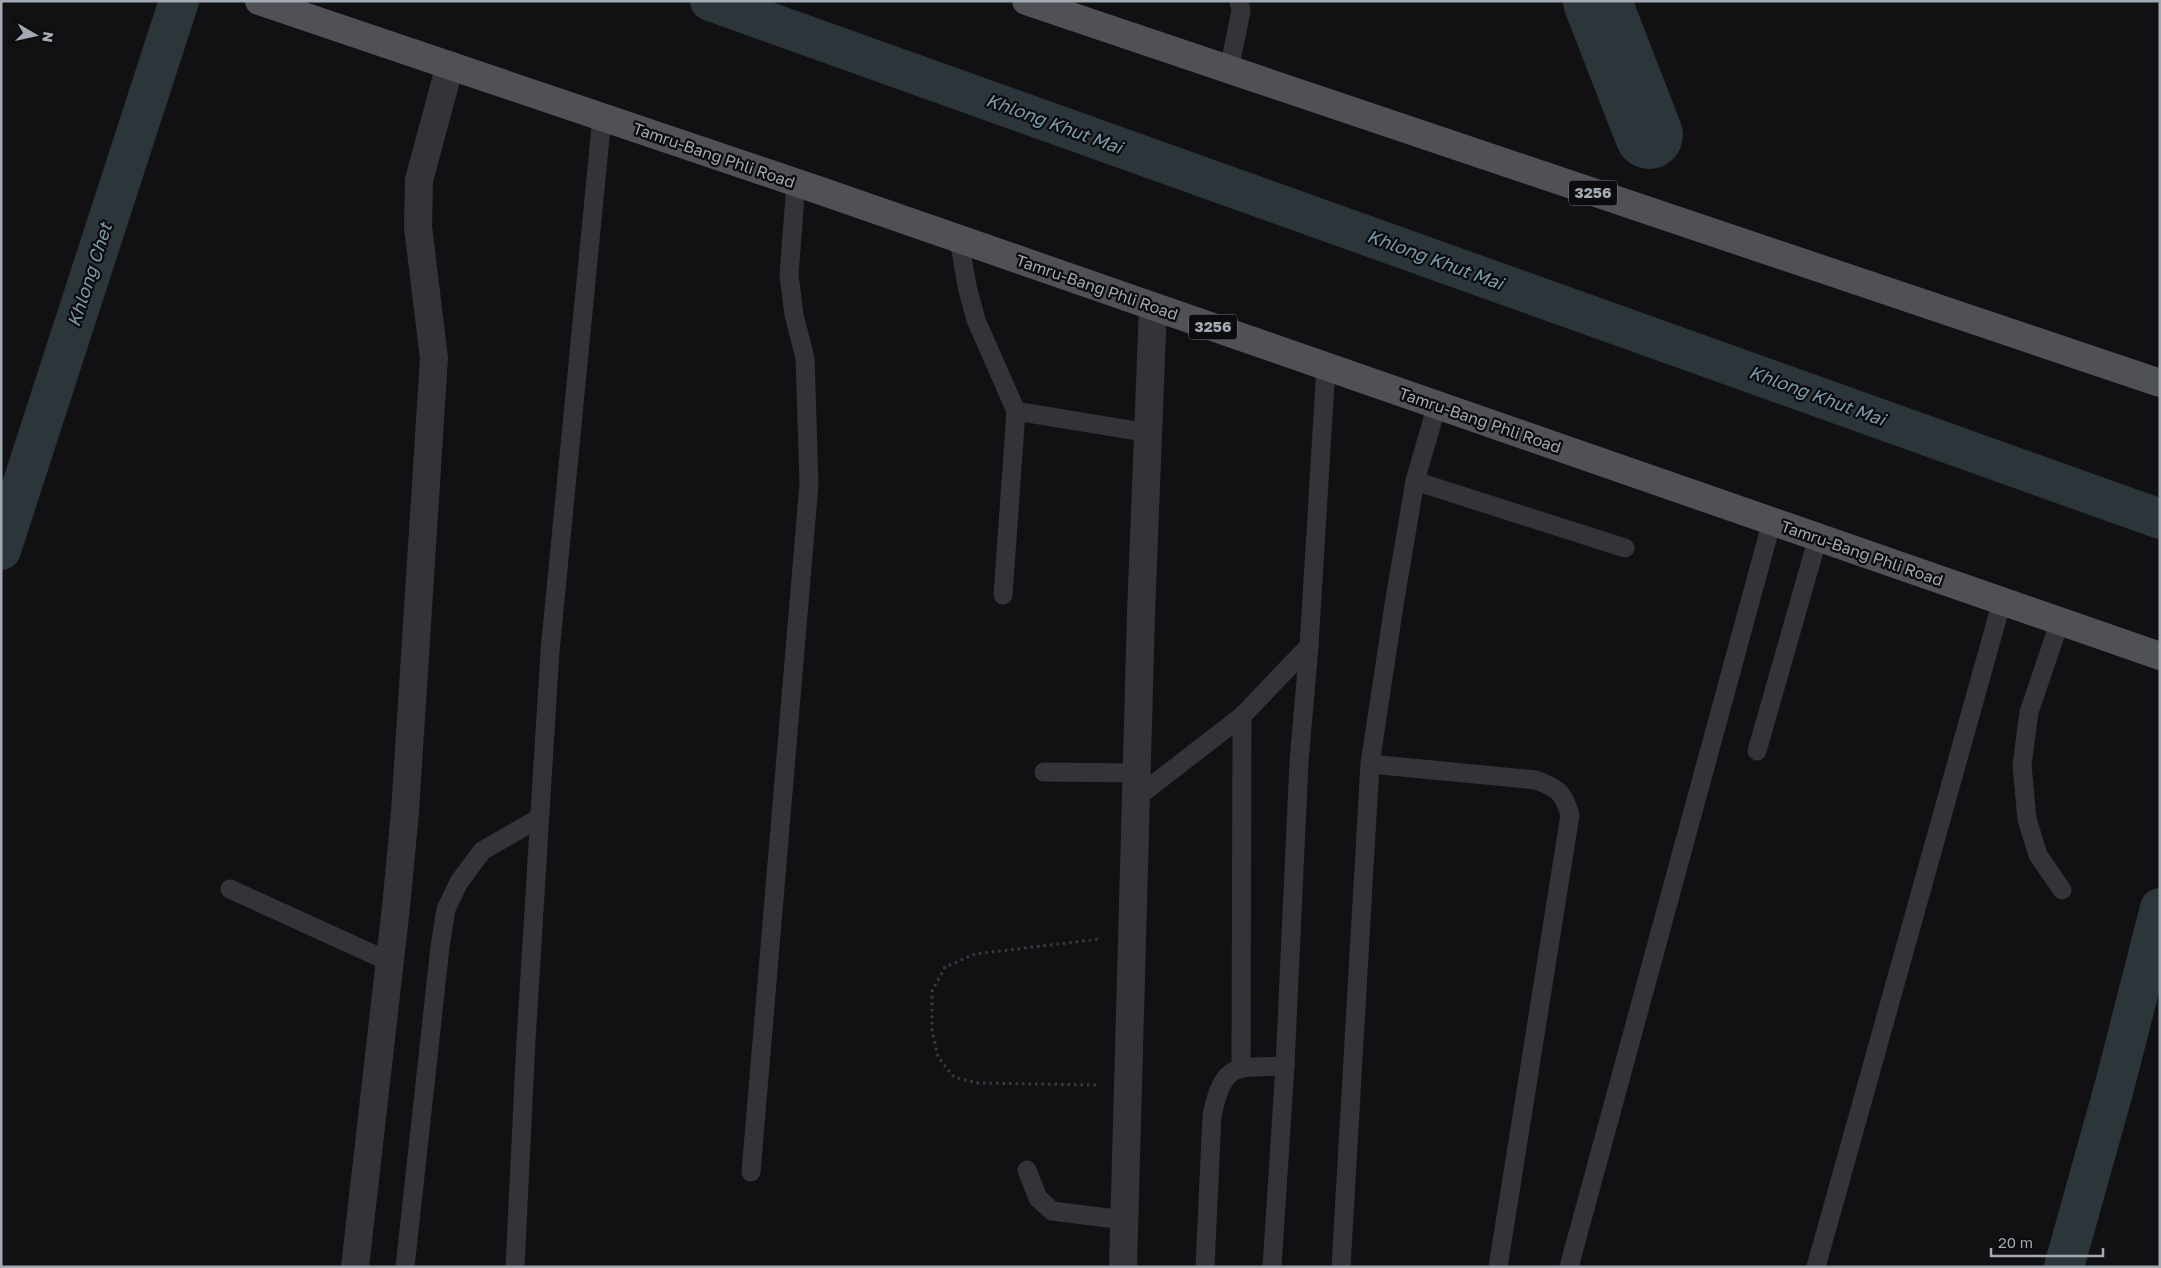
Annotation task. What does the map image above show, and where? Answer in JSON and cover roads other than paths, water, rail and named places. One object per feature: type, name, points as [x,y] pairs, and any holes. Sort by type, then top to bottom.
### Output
[{"type":"main road","name":"3256","points":[[1026,1],[2160,383]]},
{"type":"main road","name":"Tamru-Bang Phli Road","points":[[262,2],[602,116],[959,239],[2160,656]]},
{"type":"street","points":[[355,1267],[390,962],[404,812],[434,358],[418,227],[419,180],[450,65]]},
{"type":"street","points":[[1123,1267],[1141,614],[1153,306]]},
{"type":"lane","points":[[1229,70],[1241,11],[1240,1]]},
{"type":"lane","points":[[515,1267],[550,650],[602,116]]},
{"type":"lane","points":[[751,1172],[808,484],[805,358],[794,315],[789,275],[796,183]]},
{"type":"lane","points":[[959,239],[967,286],[976,320],[1016,411],[1003,595]]},
{"type":"lane","points":[[1272,1267],[1285,1066],[1299,762],[1309,646],[1326,367]]},
{"type":"lane","points":[[1341,1267],[1370,764],[1415,481],[1437,405]]},
{"type":"lane","points":[[1016,411],[1148,432]]},
{"type":"lane","points":[[1415,481],[1625,548]]},
{"type":"lane","points":[[1569,1267],[1772,521]]},
{"type":"lane","points":[[1757,752],[1818,537]]},
{"type":"lane","points":[[1816,1267],[2002,601]]},
{"type":"lane","points":[[2060,622],[2029,712],[2022,765],[2027,819],[2038,856],[2062,890]]},
{"type":"lane","points":[[1044,772],[1137,786],[1242,716],[1309,646]]},
{"type":"lane","points":[[1241,1068],[1242,716]]},
{"type":"lane","points":[[1370,764],[1536,780],[1557,788],[1565,799],[1570,815],[1498,1267]]},
{"type":"lane","points":[[405,1267],[440,947],[446,909],[459,882],[482,851],[539,818]]},
{"type":"lane","points":[[230,889],[390,962]]},
{"type":"lane","points":[[1205,1267],[1212,1115],[1217,1093],[1225,1077],[1241,1068],[1285,1066]]},
{"type":"lane","points":[[1027,1170],[1038,1198],[1052,1211],[1124,1220]]},
{"type":"waterway","name":"Khlong Chet","points":[[1,550],[179,1]]},
{"type":"waterway","name":"Khlong Khut Mai","points":[[710,1],[2160,519]]},
{"type":"waterway","points":[[1597,1],[1649,135]]},
{"type":"waterway","points":[[2064,1267],[2114,1088],[2160,908]]}]
